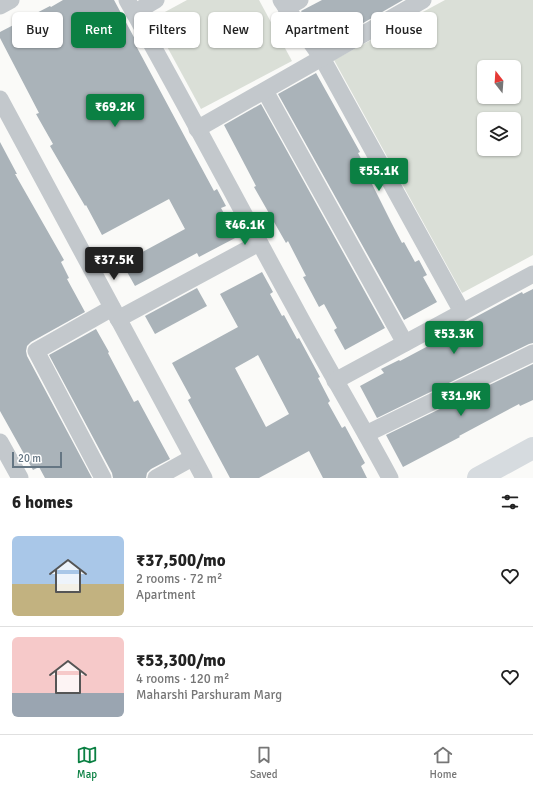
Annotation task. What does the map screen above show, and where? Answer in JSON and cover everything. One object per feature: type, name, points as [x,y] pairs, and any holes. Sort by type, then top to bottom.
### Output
[{"type":"street","points":[[0,6],[11,0]]},
{"type":"street","points":[[156,0],[130,6],[335,381],[390,478]]},
{"type":"street","points":[[197,129],[423,0]]},
{"type":"street","points":[[289,3],[322,58],[462,312]]},
{"type":"street","points":[[265,91],[405,343]]},
{"type":"street","points":[[0,98],[204,478]]},
{"type":"street","points":[[103,478],[36,351],[259,243]]},
{"type":"street","points":[[335,381],[533,274]]},
{"type":"street","points":[[366,434],[533,353]]},
{"type":"street","points":[[0,442],[20,478]]},
{"type":"street","points":[[478,478],[533,448]]},
{"type":"street","points":[[156,478],[192,458]]},
{"type":"shaded area","points":[[187,0],[259,0],[271,22],[271,48],[285,48],[292,61],[201,109],[168,48],[200,48],[200,12],[165,12]]},
{"type":"shaded area","points":[[445,0],[533,0],[533,255],[462,293],[334,60],[356,48],[363,48],[363,44],[371,40],[371,48],[437,48],[437,12],[423,12]]},
{"type":"building","points":[[63,0],[114,0],[120,12],[71,12],[71,48],[126,48],[126,22],[134,37],[134,48],[137,48],[214,191],[217,189],[226,206],[221,208],[237,237],[199,257],[197,253],[135,286],[122,263],[185,229],[169,199],[102,235],[86,205],[85,206],[50,146],[53,144],[36,114],[39,113],[0,38],[0,32],[12,26],[12,48],[63,48],[63,12],[38,12],[50,6],[51,7]]},
{"type":"building","points":[[322,0],[403,0],[382,12],[371,12],[371,18],[363,23],[363,12],[301,11]]},
{"type":"building","points":[[316,73],[360,152],[358,153],[369,173],[367,174],[402,243],[404,242],[415,262],[419,260],[427,275],[423,277],[437,302],[404,320],[278,94]]},
{"type":"building","points":[[261,104],[385,328],[345,350],[334,330],[337,328],[324,304],[319,307],[303,277],[306,276],[288,241],[286,243],[254,187],[256,186],[224,125]]},
{"type":"building","points":[[0,142],[17,174],[15,174],[64,260],[61,262],[69,278],[67,279],[85,312],[31,342],[27,346],[26,351],[27,356],[92,478],[45,478],[39,467],[33,470],[0,411]]},
{"type":"building","points":[[262,272],[273,292],[270,294],[282,316],[284,315],[297,339],[299,338],[320,377],[318,378],[330,401],[328,403],[342,428],[345,426],[365,463],[361,466],[367,478],[323,478],[309,451],[259,478],[230,478],[188,400],[191,398],[172,363],[238,327],[220,294]],"holes":[[[258,355],[289,414],[266,427],[235,368]]]},
{"type":"building","points":[[197,288],[207,306],[155,334],[145,316]]},
{"type":"building","points":[[533,289],[533,343],[377,418],[360,386],[384,373],[381,369],[399,360],[400,361],[445,337],[444,334],[522,292],[523,294]]},
{"type":"building","points":[[96,329],[134,402],[138,400],[170,459],[151,469],[147,473],[146,478],[113,478],[112,473],[49,355]]},
{"type":"building","points":[[533,364],[533,400],[520,406],[519,404],[403,467],[386,435]]}]
